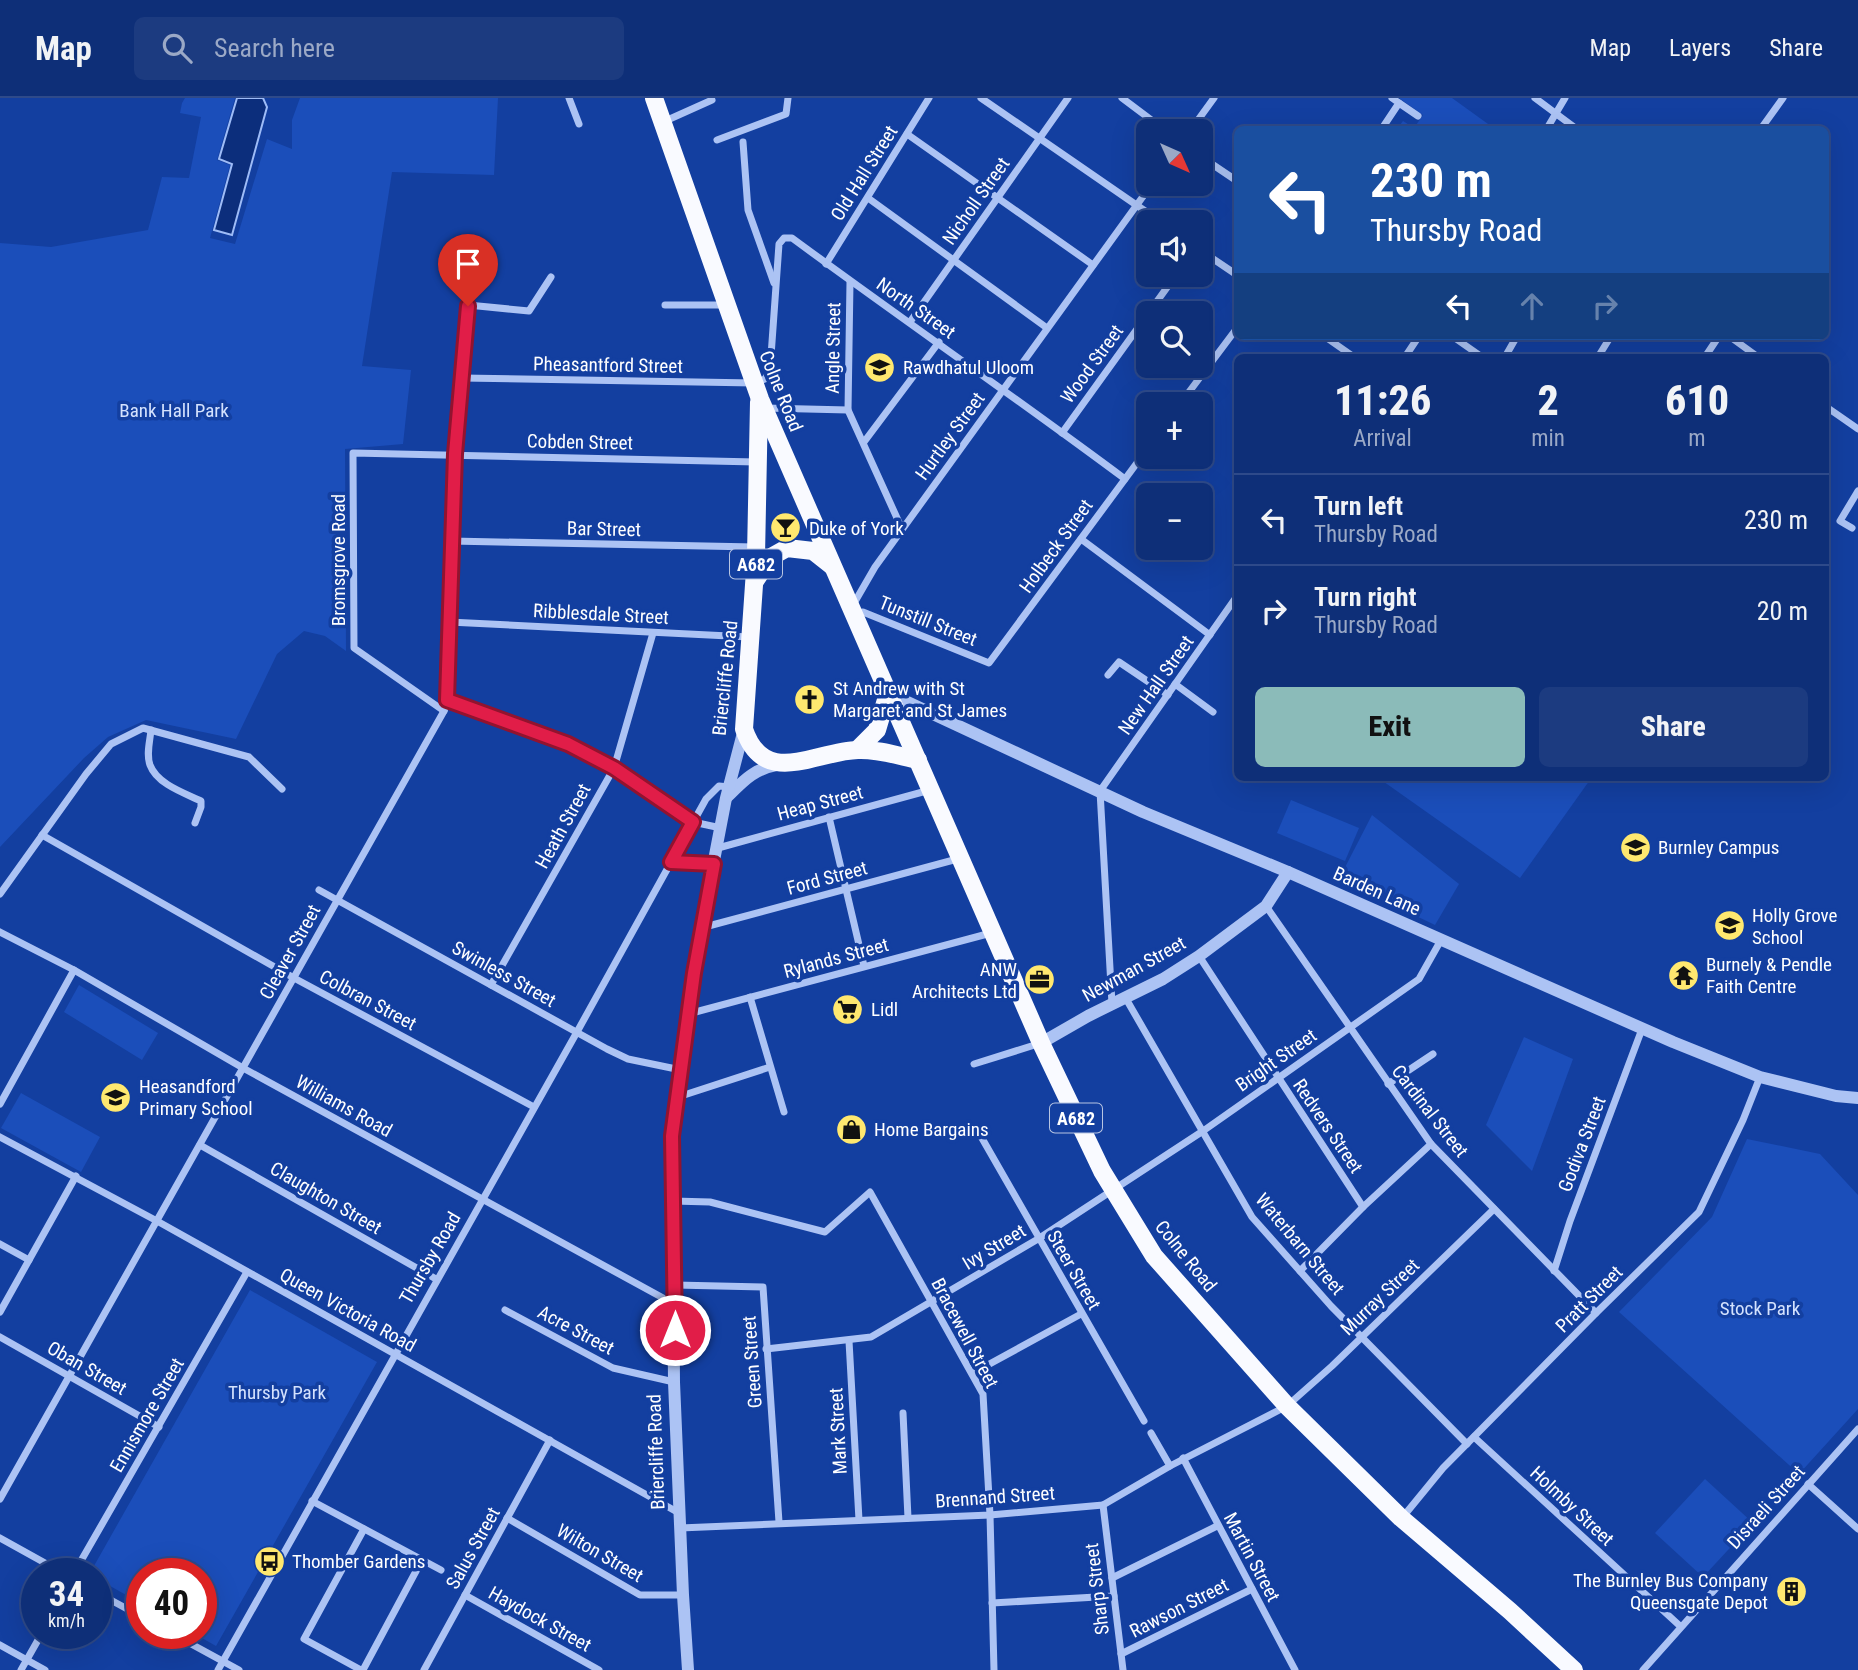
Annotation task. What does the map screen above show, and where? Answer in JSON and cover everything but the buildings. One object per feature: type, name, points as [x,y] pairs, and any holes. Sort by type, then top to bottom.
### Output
[{"type":"main road","name":"Colne Road","points":[[654,98],[759,397],[1041,1043],[1101,1171],[1154,1256],[1287,1406],[1401,1518],[1574,1670]]},
{"type":"main road","name":"Briercliffe Road","points":[[744,729],[755,581],[759,397]]},
{"type":"main road","name":"A682","points":[[755,581],[771,557],[787,548],[813,551],[834,568]]},
{"type":"main road","points":[[857,750],[877,730],[888,693]]},
{"type":"main road","points":[[744,729],[748,743],[756,752],[766,760],[780,764],[857,750],[918,760]]},
{"type":"street","points":[[569,98],[579,124]]},
{"type":"street","points":[[717,140],[786,114],[788,98]]},
{"type":"street","name":"Old Hall Street","points":[[826,264],[929,98]]},
{"type":"street","points":[[981,98],[1142,210]]},
{"type":"street","name":"Nicholl Street","points":[[910,322],[1068,98]]},
{"type":"street","points":[[1122,98],[1150,119]]},
{"type":"street","points":[[1199,119],[1214,98]]},
{"type":"street","points":[[1392,98],[1418,116]]},
{"type":"street","points":[[1535,98],[1573,126]]},
{"type":"street","points":[[1548,126],[1565,98]]},
{"type":"street","points":[[1763,126],[1783,98]]},
{"type":"street","points":[[662,122],[712,100]]},
{"type":"street","points":[[1384,126],[1399,103]]},
{"type":"street","points":[[906,134],[1093,265]]},
{"type":"street","points":[[743,142],[747,210],[775,286],[770,370],[759,397]]},
{"type":"street","points":[[1213,165],[1234,179]]},
{"type":"street","name":"Hurtley Street","points":[[853,611],[875,567],[1143,196]]},
{"type":"street","points":[[868,198],[1048,328]]},
{"type":"street","name":"North Street","points":[[775,286],[779,244],[784,238],[792,238],[1125,479]]},
{"type":"street","points":[[1213,259],[1234,273]]},
{"type":"street","name":"Cleaver Street","points":[[0,1499],[444,710],[447,700],[455,454],[468,306],[529,311],[551,277]]},
{"type":"street","name":"Angle Street","points":[[850,282],[848,410],[902,529]]},
{"type":"street","name":"Wood Street","points":[[1062,432],[1167,287]]},
{"type":"street","points":[[665,305],[726,305]]},
{"type":"street","points":[[1189,392],[1234,332]]},
{"type":"street","points":[[1330,340],[1350,354]]},
{"type":"street","points":[[1458,340],[1478,354]]},
{"type":"street","points":[[1735,340],[1754,354]]},
{"type":"street","points":[[864,442],[939,342]]},
{"type":"street","name":"Pheasantford Street","points":[[462,378],[759,397],[848,410]]},
{"type":"street","points":[[1829,408],[1858,429]]},
{"type":"street","name":"Bromsgrove Road","points":[[402,453],[353,453],[354,648],[444,710]]},
{"type":"street","name":"Cobden Street","points":[[402,453],[757,462]]},
{"type":"street","name":"Holbeck Street","points":[[989,663],[1136,464]]},
{"type":"street","points":[[1852,528],[1840,521],[1858,491]]},
{"type":"street","points":[[1081,538],[1210,635]]},
{"type":"street","name":"Bar Street","points":[[451,541],[756,547]]},
{"type":"street","name":"New Hall Street","points":[[1100,791],[1234,600]]},
{"type":"street","name":"Tunstill Street","points":[[853,611],[863,612],[989,663]]},
{"type":"street","name":"Ribblesdale Street","points":[[449,622],[752,637]]},
{"type":"street","name":"Heath Street","points":[[491,985],[614,768],[653,633]]},
{"type":"street","points":[[1108,676],[1125,654]]},
{"type":"street","points":[[1119,662],[1168,695]]},
{"type":"street","points":[[1175,684],[1213,712]]},
{"type":"street","name":"Barden Lane","points":[[888,693],[1143,812],[1288,872],[1642,1029],[1760,1077],[1836,1096],[1858,1098]]},
{"type":"street","points":[[447,700],[568,744],[614,768],[693,822],[721,828]]},
{"type":"street","points":[[0,894],[86,774],[111,744],[143,728],[249,757],[282,789]]},
{"type":"street","name":"Briercliffe Road","points":[[688,1670],[682,1595],[674,1381],[672,1136],[701,928],[728,792],[744,729]]},
{"type":"street","points":[[151,730],[148,754],[150,766],[165,782],[201,801],[195,823]]},
{"type":"street","points":[[728,792],[749,775],[780,764]]},
{"type":"street","name":"Thursby Road","points":[[218,1670],[706,799],[719,786],[728,792]]},
{"type":"street","name":"Heap Street","points":[[718,848],[931,790]]},
{"type":"street","points":[[1100,791],[1112,1004]]},
{"type":"street","points":[[829,817],[864,967]]},
{"type":"street","name":"Colbran Street","points":[[42,835],[294,978],[534,1107]]},
{"type":"street","name":"Ford Street","points":[[701,928],[961,858]]},
{"type":"street","points":[[671,862],[714,864]]},
{"type":"street","name":"Newman Street","points":[[974,1064],[1041,1043],[1163,979],[1266,906],[1288,872]]},
{"type":"street","name":"Swinless Street","points":[[319,890],[628,1059],[681,1070]]},
{"type":"street","name":"Cardinal Street","points":[[1266,906],[1431,1144],[1596,1313]]},
{"type":"street","name":"Williams Road","points":[[0,932],[74,970],[243,1068],[675,1305]]},
{"type":"street","name":"Rylands Street","points":[[688,1014],[993,932]]},
{"type":"street","name":"Bright Street","points":[[1112,1189],[1203,1131],[1419,979],[1441,940]]},
{"type":"street","name":"Redvers Street","points":[[1199,956],[1363,1207]]},
{"type":"street","points":[[0,1104],[74,970]]},
{"type":"street","points":[[750,997],[784,1112]]},
{"type":"street","name":"Waterbarn Street","points":[[1125,997],[1252,1217],[1361,1338],[1468,1444]]},
{"type":"street","name":"Godiva Street","points":[[1554,1271],[1642,1029]]},
{"type":"street","points":[[1388,1084],[1433,1054]]},
{"type":"street","points":[[677,1098],[770,1067]]},
{"type":"street","name":"Pratt Street","points":[[1401,1518],[1438,1473],[1699,1213],[1760,1077]]},
{"type":"street","name":"Steer Street","points":[[979,1133],[1144,1421]]},
{"type":"street","name":"Queen Victoria Road","points":[[0,1137],[76,1176],[679,1513]]},
{"type":"street","points":[[1300,1271],[1431,1144]]},
{"type":"street","name":"Claughton Street","points":[[200,1145],[436,1279]]},
{"type":"street","points":[[0,1312],[76,1176]]},
{"type":"street","name":"Ivy Street","points":[[766,1349],[871,1338],[1038,1239],[1112,1189]]},
{"type":"street","name":"Bracewell Street","points":[[673,1201],[710,1202],[825,1232],[870,1192],[983,1394],[990,1515],[993,1670]]},
{"type":"street","name":"Murray Street","points":[[1287,1406],[1494,1209]]},
{"type":"street","points":[[0,1244],[29,1260]]},
{"type":"street","name":"Ennismore Street","points":[[83,1558],[247,1272]]},
{"type":"street","name":"Green Street","points":[[675,1285],[763,1287],[779,1522]]},
{"type":"street","name":"Acre Street","points":[[505,1310],[613,1368],[674,1381]]},
{"type":"street","points":[[973,1373],[1081,1314]]},
{"type":"street","name":"Oban Street","points":[[0,1337],[159,1427]]},
{"type":"street","name":"Mark Street","points":[[849,1341],[859,1520]]},
{"type":"street","name":"Brennand Street","points":[[680,1528],[990,1515],[1103,1505],[1183,1458],[1287,1406]]},
{"type":"street","points":[[903,1413],[908,1518]]},
{"type":"street","name":"Disraeli Street","points":[[1643,1670],[1858,1429]]},
{"type":"street","points":[[1151,1433],[1170,1466]]},
{"type":"street","name":"Holmby Street","points":[[1474,1437],[1680,1626]]},
{"type":"street","name":"Salus Street","points":[[424,1670],[550,1440]]},
{"type":"street","name":"Martin Street","points":[[1183,1458],[1295,1670]]},
{"type":"street","points":[[1808,1484],[1858,1529]]},
{"type":"street","points":[[312,1501],[440,1570]]},
{"type":"street","name":"Sharp Street","points":[[1103,1505],[1122,1670]]},
{"type":"street","name":"Wilton Street","points":[[507,1518],[640,1595],[682,1595]]},
{"type":"street","points":[[1112,1578],[1217,1526]]},
{"type":"street","points":[[364,1529],[304,1639],[362,1670],[422,1560]]},
{"type":"street","points":[[0,1538],[36,1558]]},
{"type":"street","name":"Rawson Street","points":[[1121,1654],[1252,1589]]},
{"type":"street","name":"Haydock Street","points":[[465,1595],[598,1670]]},
{"type":"street","points":[[992,1603],[1114,1596]]},
{"type":"street","points":[[0,1645],[45,1670]]},
{"type":"street","points":[[21,1670],[33,1649]]},
{"type":"street","points":[[201,1649],[239,1670]]},
{"type":"green space","name":"Bank Hall Park","points":[[185,98],[235,98],[217,160],[230,165],[210,238],[235,244],[267,139],[292,149],[292,120],[300,98],[498,98],[494,175],[392,172],[362,366],[411,370],[403,444],[345,449],[346,651],[325,636],[304,631],[277,654],[236,739],[146,720],[108,737],[84,758],[0,847],[0,243],[51,247],[148,230],[162,177],[189,178],[201,117],[180,113]]},
{"type":"green space","points":[[1399,98],[1452,98],[1491,126],[1415,126],[1423,115]]},
{"type":"green space","points":[[1383,781],[1589,781],[1520,878]]},
{"type":"green space","points":[[1291,800],[1359,828],[1345,861],[1277,833]]},
{"type":"green space","points":[[1372,815],[1459,884],[1435,925],[1339,879]]},
{"type":"green space","points":[[79,985],[158,1033],[142,1060],[64,1012]]},
{"type":"green space","points":[[1524,1037],[1573,1059],[1532,1171],[1486,1125]]},
{"type":"green space","points":[[21,1093],[100,1137],[81,1172],[1,1128]]},
{"type":"green space","name":"Stock Park","points":[[1747,1139],[1820,1154],[1858,1195],[1858,1409],[1799,1474],[1619,1312],[1712,1217]]},
{"type":"green space","name":"Thursby Park","points":[[250,1290],[377,1362],[217,1644],[217,1558],[126,1558],[126,1595],[112,1587],[112,1558],[98,1558]]},
{"type":"green space","points":[[1705,1479],[1753,1523],[1703,1577],[1655,1533]]},
{"type":"shaded area","points":[[237,98],[263,98],[267,107],[232,235],[214,230],[232,164],[219,159]]},
{"type":"place","name":"Rawdhatul Uloom","points":[[880,367]]},
{"type":"place","name":"Duke of York","points":[[786,528]]},
{"type":"place","name":"St Andrew with St Margaret and St James","points":[[810,699]]},
{"type":"place","name":"Burnley Campus","points":[[1635,847]]},
{"type":"place","name":"Holly Grove School","points":[[1729,926]]},
{"type":"place","name":"Burnely & Pendle Faith Centre","points":[[1683,975]]},
{"type":"place","name":"ANW Architects Ltd","points":[[1040,980]]},
{"type":"place","name":"Lidl","points":[[848,1009]]},
{"type":"place","name":"Heasandford Primary School","points":[[116,1097]]},
{"type":"place","name":"Home Bargains","points":[[851,1129]]},
{"type":"place","name":"Thomber Gardens","points":[[269,1561]]},
{"type":"place","name":"The Burnley Bus Company Queensgate Depot","points":[[1791,1591]]},
{"type":"route","points":[[468,306],[455,454],[447,700],[568,744],[614,768],[693,822],[671,862],[714,864],[694,973],[672,1136],[675,1330]]}]
